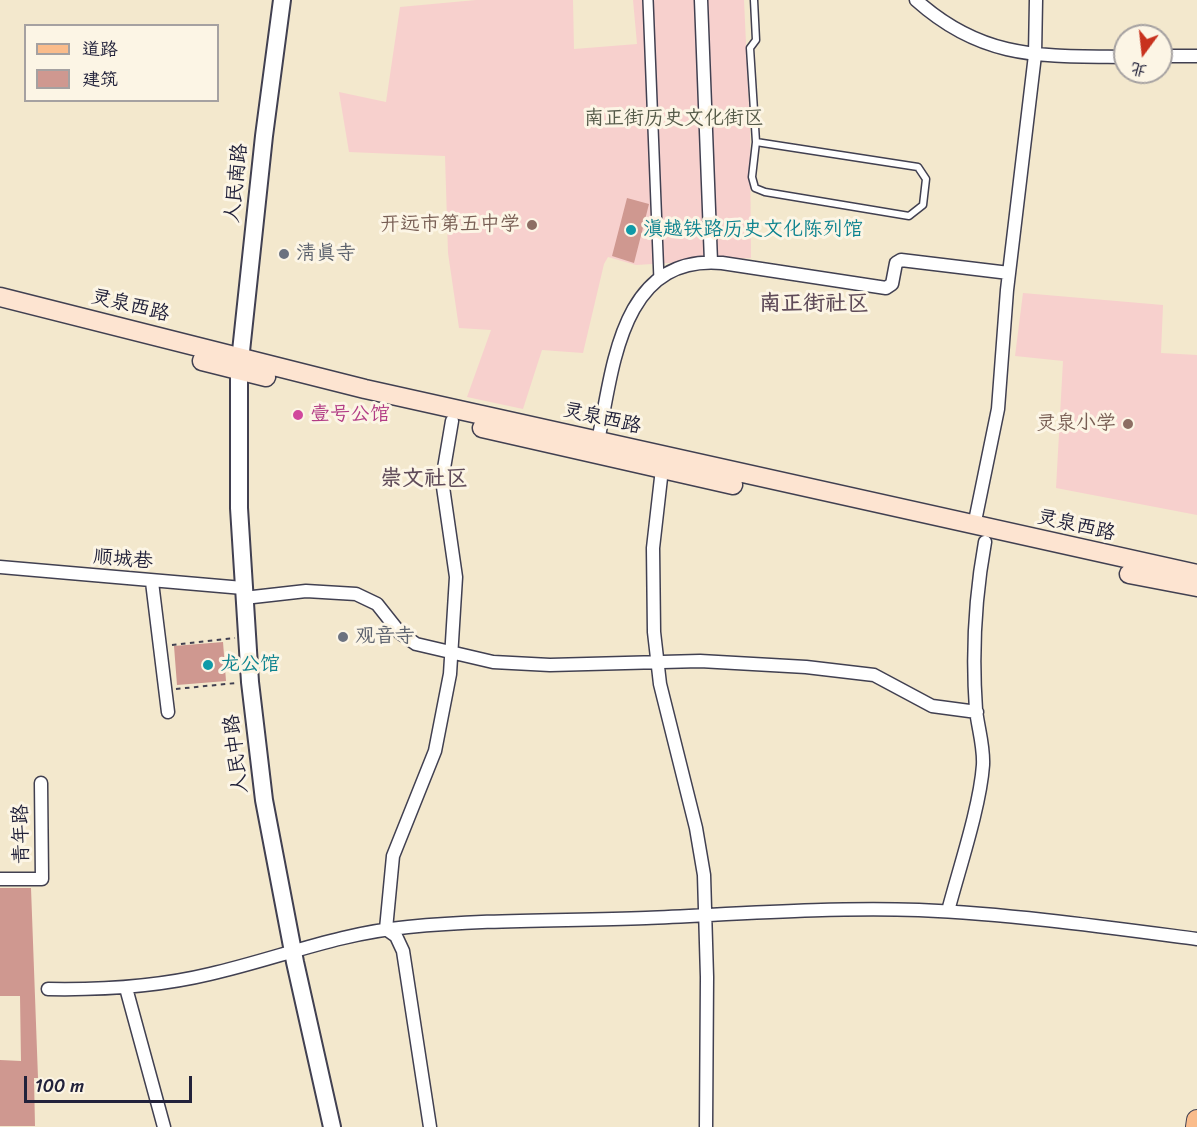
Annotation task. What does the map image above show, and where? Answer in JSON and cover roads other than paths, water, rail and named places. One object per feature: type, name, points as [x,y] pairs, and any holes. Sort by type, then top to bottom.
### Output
[{"type":"main road","name":"灵泉西路","points":[[0,297],[452,422],[985,542],[1197,587]]},
{"type":"main road","name":"灵泉西路","points":[[0,310],[1197,574]]},
{"type":"main road","points":[[1196,1127],[1197,1120]]},
{"type":"street","name":"人民南路","points":[[240,364],[264,135],[282,0]]},
{"type":"street","points":[[648,0],[659,280]]},
{"type":"street","points":[[701,0],[711,262]]},
{"type":"street","points":[[916,0],[943,21],[981,42],[1009,51],[1035,55],[1113,57]]},
{"type":"street","points":[[974,526],[998,410],[1009,273],[1035,55],[1036,0]]},
{"type":"street","points":[[1173,56],[1197,56]]},
{"type":"street","points":[[598,441],[616,358],[630,311],[643,293],[659,280],[687,267],[711,262],[886,288],[892,284],[896,263],[901,260],[1009,273]]},
{"type":"street","name":"人民中路","points":[[240,364],[238,465],[243,593],[250,682],[264,800],[292,950],[332,1127]]},
{"type":"street","points":[[386,929],[393,855],[435,751],[443,718],[453,654],[456,577],[442,480],[452,422]]},
{"type":"street","points":[[662,469],[656,517],[653,577],[657,661],[665,711],[701,854],[706,914],[706,1127]]},
{"type":"street","points":[[948,911],[981,777],[982,752],[976,712],[976,596],[985,542]]},
{"type":"street","name":"顺城巷","points":[[0,567],[243,593],[306,591],[356,594],[377,604],[407,639],[425,647],[453,654],[518,664],[657,661],[750,663],[863,673],[890,682],[933,706],[976,712]]},
{"type":"street","points":[[152,582],[168,712]]},
{"type":"street","name":"青年路","points":[[0,879],[42,879],[41,783]]},
{"type":"street","points":[[48,989],[126,988],[205,975],[292,950],[386,929],[483,922],[856,909],[948,911],[1197,939]]},
{"type":"street","points":[[386,929],[396,936],[403,951],[430,1127]]},
{"type":"street","points":[[126,988],[164,1127]]},
{"type":"lane","points":[[754,0],[756,40],[750,48],[756,142],[752,177],[755,188],[765,192],[909,216],[923,205],[926,179],[918,167],[756,142]]},
{"type":"place","name":"开远市第五中学","points":[[532,225]]},
{"type":"place","name":"滇越铁路历史文化陈列馆","points":[[631,230]]},
{"type":"place","name":"清真寺","points":[[284,254]]},
{"type":"place","name":"壹号公馆","points":[[298,415]]},
{"type":"place","name":"灵泉小学","points":[[1128,424]]},
{"type":"place","name":"观音寺","points":[[343,637]]},
{"type":"place","name":"龙公馆","points":[[208,665]]},
{"type":"district","name":"南正街社区","points":[[814,304]]},
{"type":"district","name":"崇文社区","points":[[424,479]]},
{"type":"park label","name":"南正街历史文化街区","points":[[674,119]]}]
